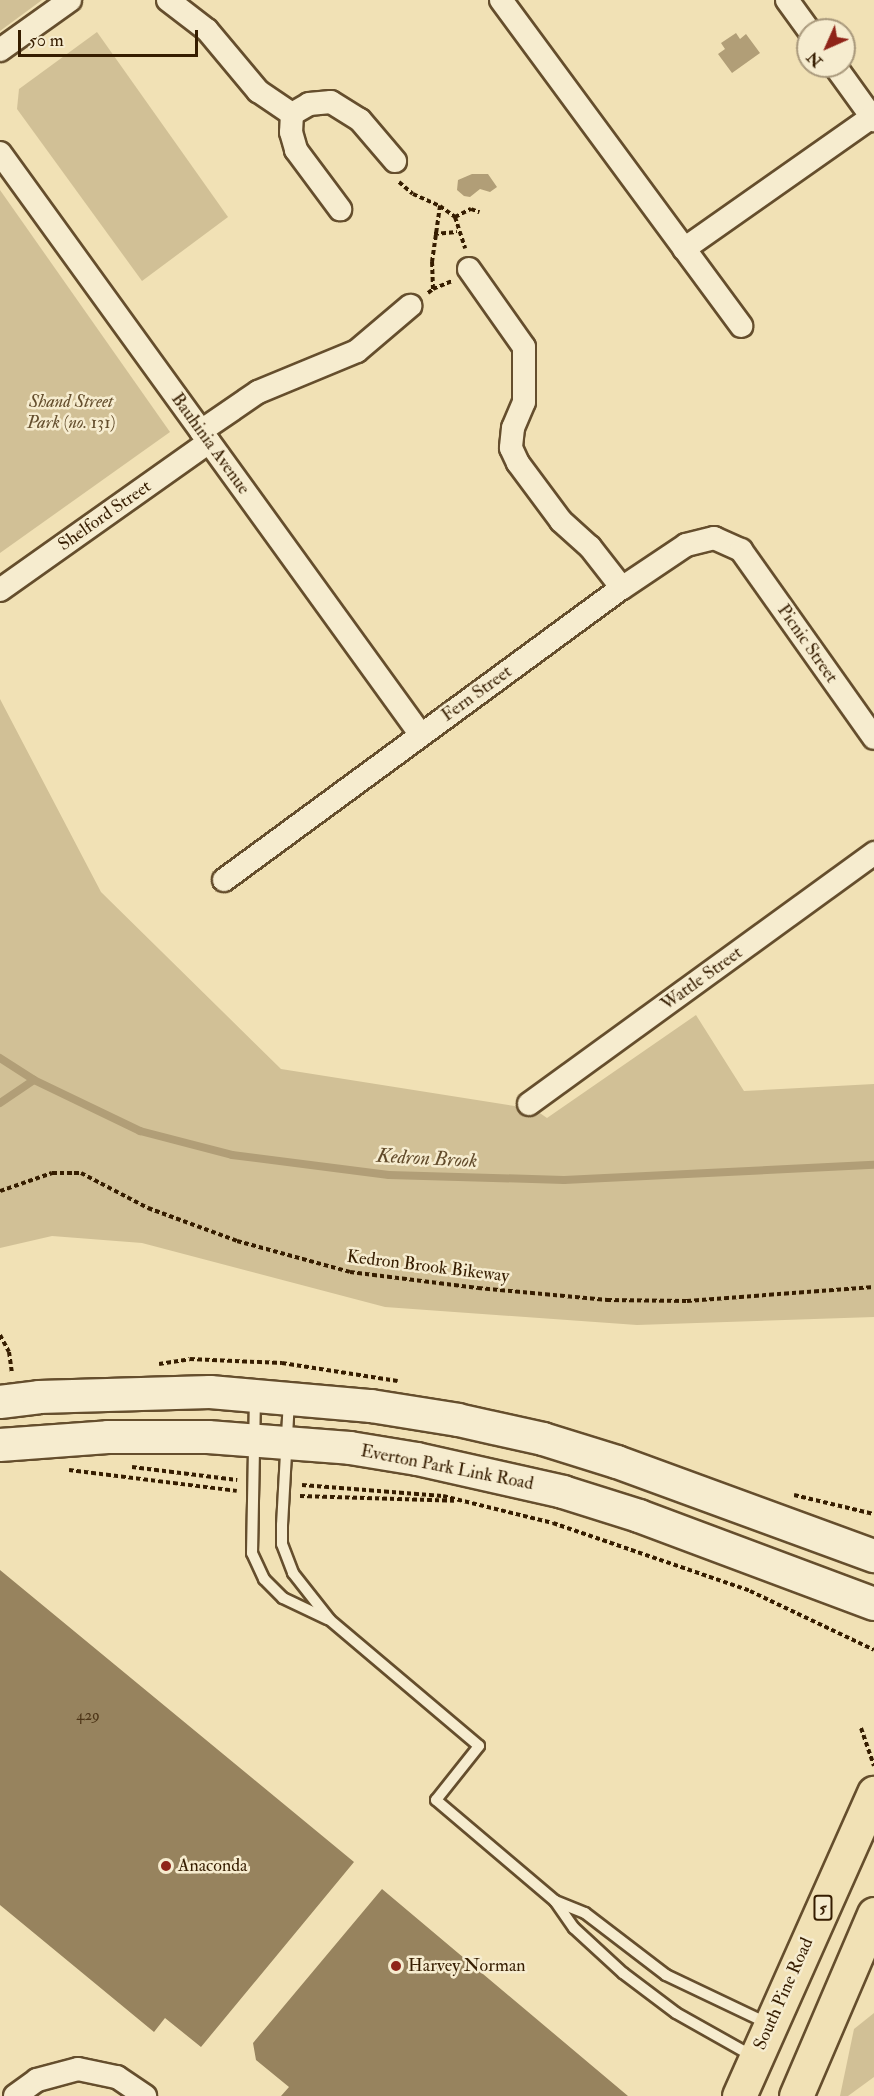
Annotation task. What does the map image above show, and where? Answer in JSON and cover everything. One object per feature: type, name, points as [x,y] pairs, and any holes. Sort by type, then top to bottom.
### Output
[{"type":"highway","name":"South Pine Road","points":[[747,2078],[874,1792]]},
{"type":"highway","points":[[747,2078],[774,2076],[798,2091],[874,1914]]},
{"type":"main road","points":[[6,1389],[39,1397],[255,1394],[403,1411],[543,1439],[639,1469],[874,1556]]},
{"type":"main road","name":"Everton Park Link Road","points":[[0,1445],[108,1437],[254,1439],[417,1459],[563,1492],[639,1516],[874,1604]]},
{"type":"street","points":[[0,50],[70,0]]},
{"type":"street","points":[[168,0],[207,30],[258,91],[292,114]]},
{"type":"street","points":[[501,0],[741,326]]},
{"type":"street","points":[[787,0],[800,18]]},
{"type":"street","points":[[684,249],[873,118],[844,78]]},
{"type":"street","points":[[292,114],[309,104],[332,102],[360,120],[395,161]]},
{"type":"street","points":[[292,114],[291,132],[296,150],[340,209]]},
{"type":"street","name":"Bauhinia Avenue","points":[[0,153],[421,735]]},
{"type":"street","points":[[469,268],[524,347],[524,402],[513,428],[512,448],[518,463],[561,521],[590,547],[622,588]]},
{"type":"street","name":"Shelford Street","points":[[0,590],[205,436],[258,392],[357,351],[410,306]]},
{"type":"street","name":"Fern Street","points":[[224,880],[622,588],[686,545],[714,538],[741,550]]},
{"type":"street","name":"Picnic Street","points":[[741,550],[874,738]]},
{"type":"street","name":"Wattle Street","points":[[529,1104],[874,854]]},
{"type":"street","points":[[15,2096],[37,2080],[78,2069],[117,2076],[145,2096]]},
{"type":"lane","points":[[255,1394],[250,1541],[258,1567],[264,1579],[283,1598],[330,1620]]},
{"type":"lane","points":[[290,1397],[282,1544],[293,1573],[330,1620],[479,1746],[436,1800],[555,1900],[574,1928],[633,1980],[684,2018],[747,2078]]},
{"type":"lane","points":[[555,1900],[585,1913],[666,1975],[771,2024]]},
{"type":"path","points":[[395,161],[390,171],[396,180],[413,194],[440,206],[455,217],[458,232],[472,261],[469,268]]},
{"type":"path","points":[[410,306],[433,289],[434,234],[440,206]]},
{"type":"path","points":[[455,217],[471,209],[479,212]]},
{"type":"path","points":[[434,234],[458,232]]},
{"type":"path","name":"Kedron Brook Bikeway","points":[[0,1191],[52,1173],[81,1173],[148,1208],[237,1241],[350,1272],[478,1288],[607,1300],[687,1301],[874,1287]]},
{"type":"path","points":[[0,1335],[9,1352],[6,1389]]},
{"type":"path","points":[[129,1466],[235,1480]]},
{"type":"path","points":[[59,1469],[237,1491]]},
{"type":"path","points":[[310,1485],[443,1496],[553,1523],[671,1562],[795,1609],[874,1650]]},
{"type":"path","points":[[300,1496],[456,1501]]},
{"type":"path","points":[[861,1728],[874,1766]]},
{"type":"green space","points":[[0,0],[42,0],[0,31]]},
{"type":"green space","points":[[97,32],[228,217],[142,281],[17,109],[19,89]]},
{"type":"green space","name":"Shand Street Park (no. 131)","points":[[0,190],[170,432],[0,553]]},
{"type":"green space","points":[[0,699],[101,892],[281,1069],[534,1109],[547,1118],[696,1015],[744,1091],[874,1084],[874,1317],[637,1325],[385,1307],[142,1243],[52,1236],[0,1248]]},
{"type":"green space","points":[[874,2013],[874,2077],[848,2096],[840,2096],[854,2029]]},
{"type":"shaded area","points":[[736,33],[740,39],[746,34],[760,53],[732,73],[718,54],[725,49],[721,43]]},
{"type":"shaded area","points":[[472,174],[488,174],[497,187],[490,192],[480,189],[470,197],[464,196],[457,190],[458,180]]},
{"type":"building","points":[[0,1570],[354,1862],[201,2047],[165,2018],[154,2032],[0,1905]]},
{"type":"building","name":"Harvey Norman","points":[[382,1889],[628,2096],[281,2096],[289,2087],[256,2060],[253,2043]]},
{"type":"waterway","name":"Kedron Brook","points":[[0,1058],[34,1080],[140,1131],[232,1155],[389,1175],[564,1180],[874,1165]]},
{"type":"waterway","points":[[0,1103],[34,1080]]},
{"type":"place","name":"Anaconda","points":[[166,1866]]},
{"type":"place","name":"Harvey Norman","points":[[396,1966]]}]
